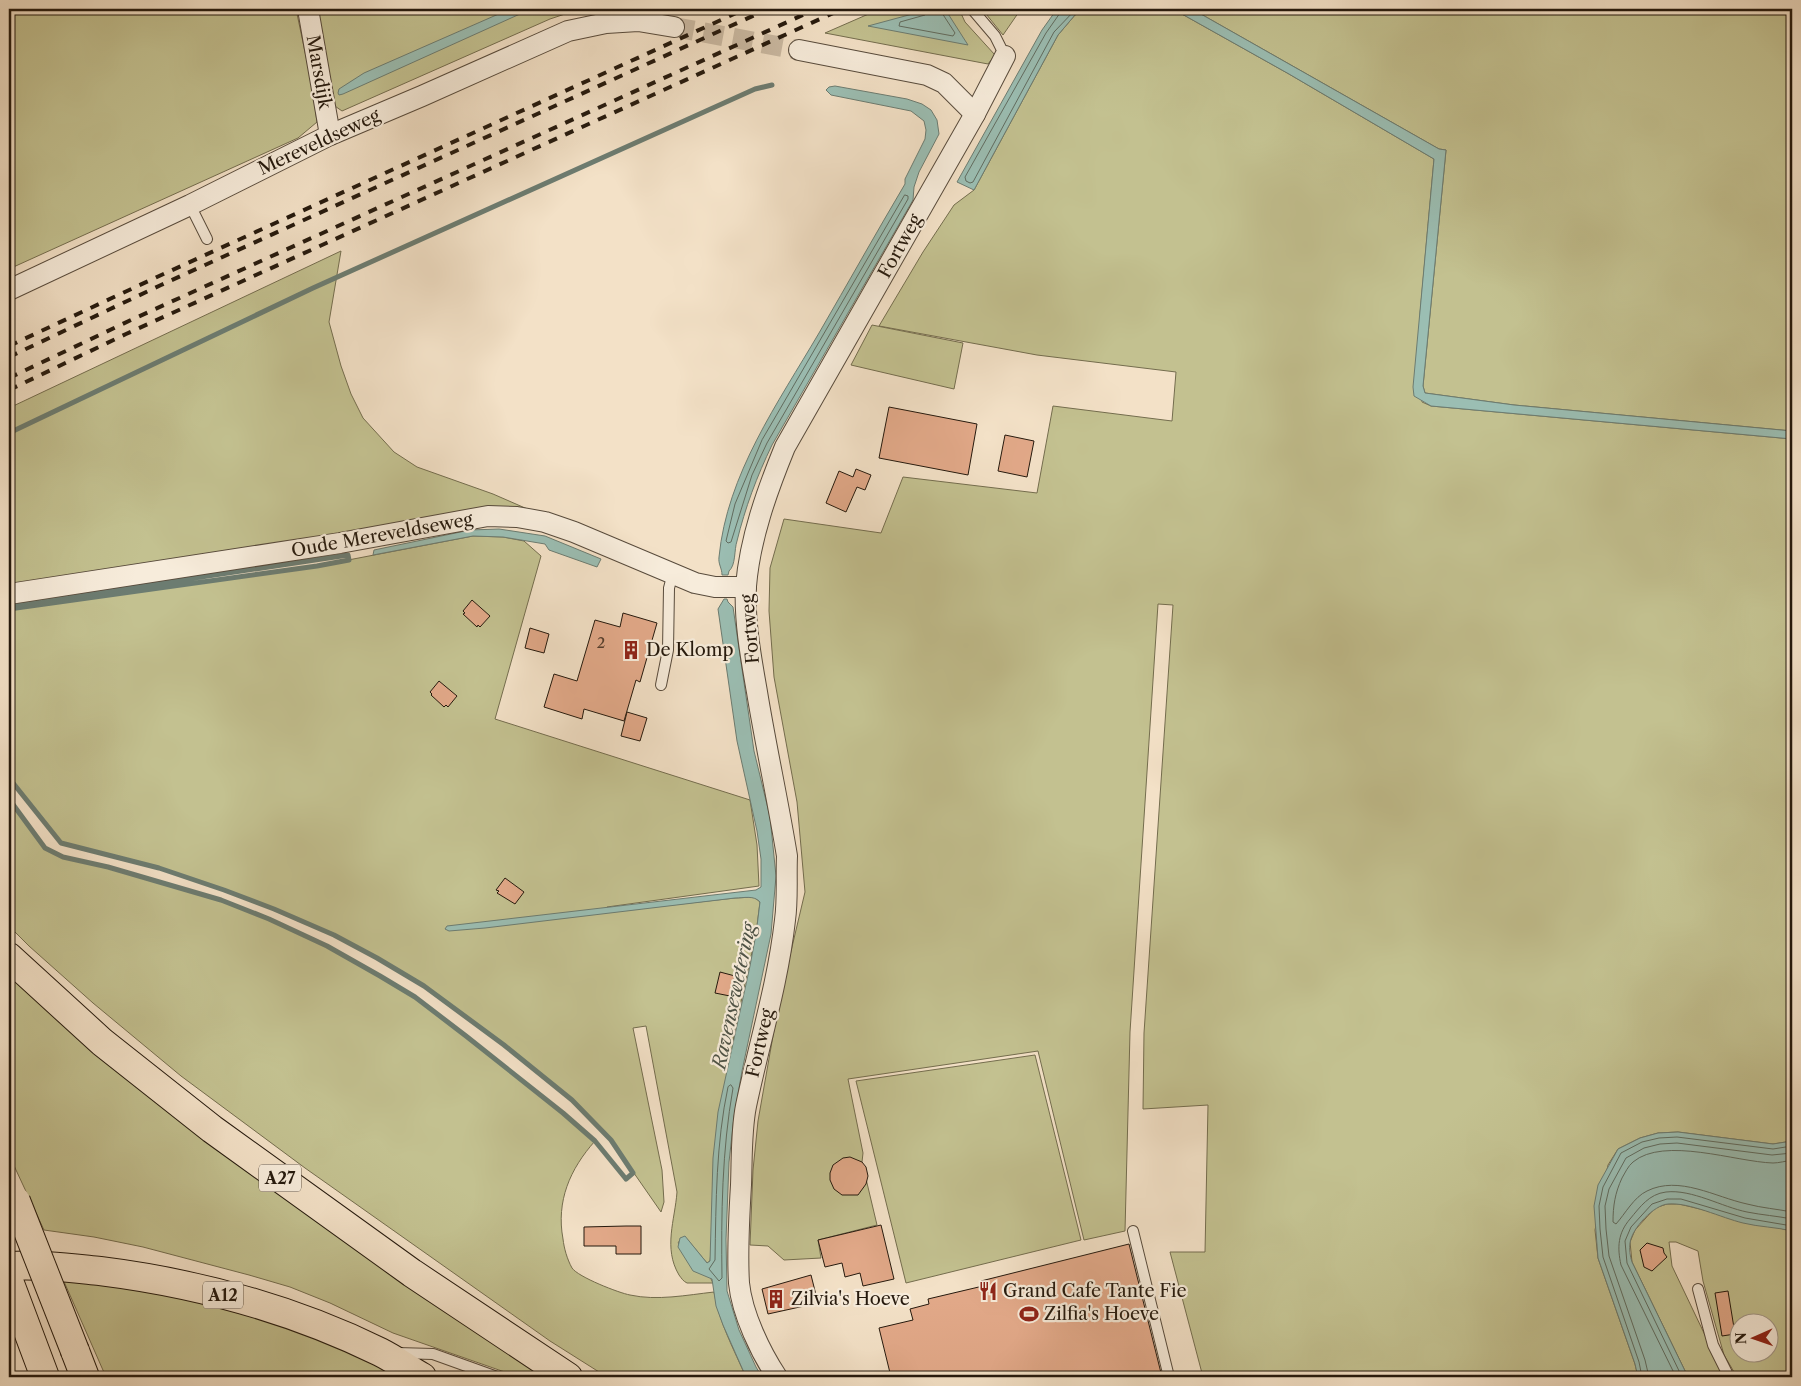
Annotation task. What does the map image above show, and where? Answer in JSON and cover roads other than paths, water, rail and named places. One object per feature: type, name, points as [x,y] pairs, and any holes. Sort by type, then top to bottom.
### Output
[{"type":"highway","name":"A27","points":[[9,957],[102,1042],[212,1129],[412,1273],[568,1377]]},
{"type":"highway","points":[[12,1193],[84,1377]]},
{"type":"highway","name":"A12","points":[[9,1266],[25,1265],[82,1269],[137,1276],[198,1288],[281,1311],[381,1352],[422,1377]]},
{"type":"highway","points":[[9,1281],[41,1365]]},
{"type":"street","name":"Marsdijk","points":[[308,9],[330,135]]},
{"type":"street","name":"Mereveldseweg","points":[[9,290],[330,135],[568,30],[606,23],[638,21],[674,27]]},
{"type":"street","points":[[799,50],[927,75],[944,83],[975,114]]},
{"type":"street","name":"Fortweg","points":[[778,1377],[768,1363],[750,1324],[739,1284],[739,1232],[746,1108],[779,959],[785,920],[787,856],[752,665],[747,617],[746,587],[755,534],[769,485],[785,447],[975,114],[1005,56]]},
{"type":"street","name":"Oude Mereveldseweg","points":[[9,594],[331,545],[488,516],[517,517],[545,522],[574,532],[695,583],[715,587],[746,587]]},
{"type":"lane","points":[[972,9],[995,36],[1005,56]]},
{"type":"lane","points":[[190,204],[207,239]]},
{"type":"lane","points":[[661,685],[668,650],[669,588],[673,574]]},
{"type":"lane","points":[[1132,1231],[1169,1377]]},
{"type":"lane","points":[[1698,1289],[1713,1345],[1729,1377]]},
{"type":"lane","points":[[381,1352],[433,1354],[497,1377]]},
{"type":"water","points":[[510,9],[531,9],[343,94],[339,95],[338,93],[339,89],[364,73]]},
{"type":"water","points":[[931,9],[945,9],[968,45],[868,26]]},
{"type":"water","points":[[1057,9],[1085,9],[1075,15],[1058,35],[974,190],[957,182],[1042,30]]},
{"type":"water","points":[[1173,9],[1192,9],[1439,149],[1446,150],[1423,386],[1425,393],[1514,405],[1792,431],[1792,439],[1431,406],[1414,396],[1413,387],[1434,159]]},
{"type":"water","points":[[835,86],[907,99],[922,104],[931,110],[937,120],[939,134],[919,172],[914,187],[913,200],[772,445],[756,480],[748,504],[736,545],[733,565],[728,575],[722,575],[719,559],[724,526],[743,468],[771,413],[905,184],[905,179],[925,139],[924,121],[911,111],[831,95],[826,90],[829,87]]},
{"type":"water","points":[[499,529],[545,536],[601,559],[597,567],[549,550],[545,544],[503,537],[473,536],[373,555],[374,550],[470,530]]},
{"type":"water","points":[[724,599],[727,599],[733,607],[754,751],[770,817],[776,876],[771,934],[734,1117],[729,1162],[726,1239],[727,1291],[739,1330],[762,1377],[746,1377],[716,1306],[712,1279],[693,1271],[678,1247],[680,1238],[685,1236],[707,1263],[710,1261],[713,1158],[718,1112],[750,966],[760,902],[752,898],[735,898],[485,928],[449,931],[445,929],[447,926],[756,890],[761,887],[761,859],[757,831],[737,741],[718,609]]},
{"type":"water","points":[[1678,1132],[1773,1144],[1792,1141],[1792,1231],[1743,1223],[1686,1205],[1676,1204],[1662,1205],[1644,1218],[1635,1231],[1630,1243],[1631,1260],[1688,1377],[1638,1377],[1598,1258],[1594,1206],[1598,1185],[1618,1149],[1640,1138],[1658,1133]]},
{"type":"waterway","points":[[9,433],[313,288],[755,89],[772,85]]},
{"type":"waterway","points":[[9,606],[348,555],[349,560],[9,609]]},
{"type":"waterway","points":[[9,778],[61,843],[159,868],[274,909],[334,935],[424,986],[504,1045],[572,1100],[611,1140],[633,1173],[626,1179],[595,1141],[563,1113],[415,997],[380,976],[327,946],[269,919],[221,900],[108,867],[63,857],[45,848],[9,799]]},
{"type":"tunnel","points":[[674,27],[799,50]]},
{"type":"railway","points":[[9,346],[745,9]]},
{"type":"railway","points":[[9,357],[161,285],[768,9]]},
{"type":"railway","points":[[9,378],[131,320],[816,9]]},
{"type":"railway","points":[[9,390],[126,334],[842,9]]},
{"type":"place","name":"De Klomp","points":[[631,650]]},
{"type":"place","name":"Grand Cafe Tante Fie","points":[[988,1291]]},
{"type":"place","name":"Zilvia's Hoeve","points":[[776,1299]]},
{"type":"place","name":"Zilfia's Hoeve","points":[[1029,1314]]},
{"type":"water label","name":"Ravensewetering","points":[[734,996]]}]
